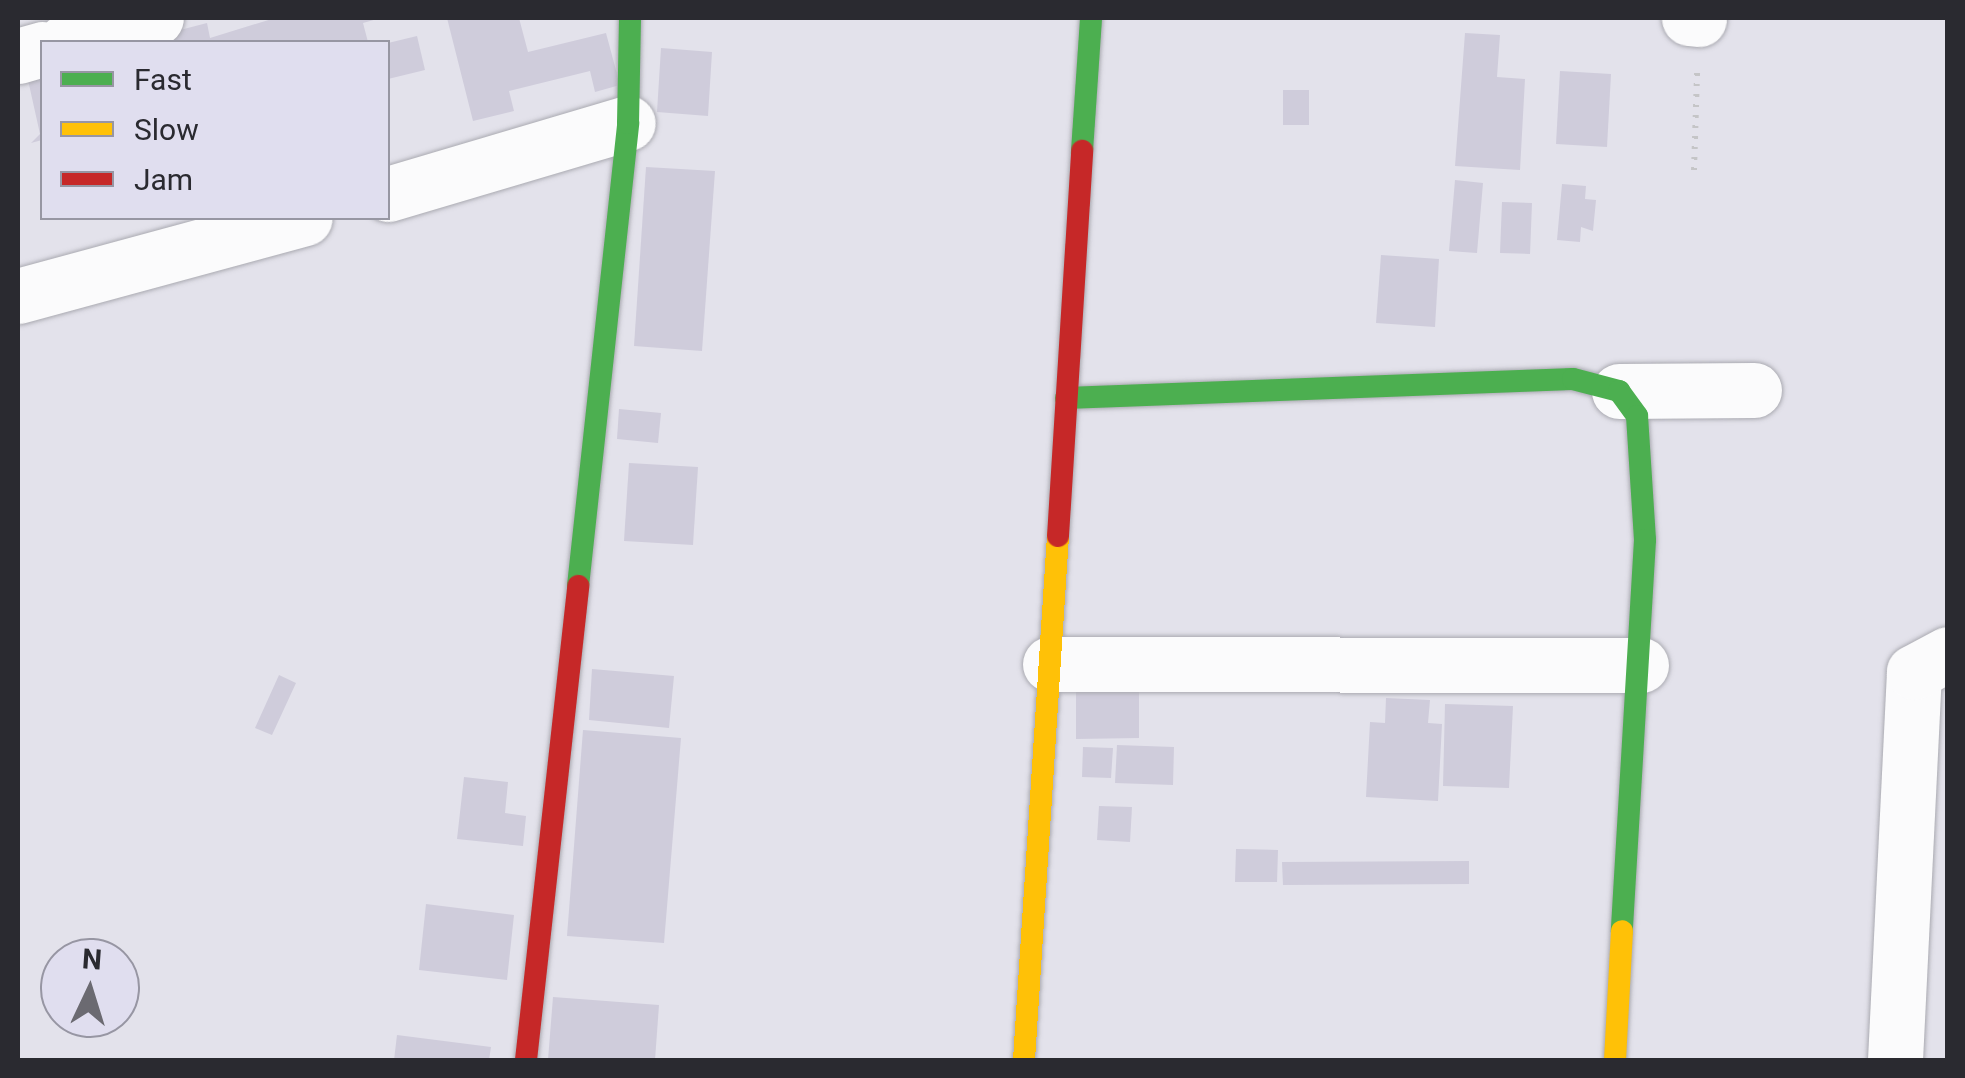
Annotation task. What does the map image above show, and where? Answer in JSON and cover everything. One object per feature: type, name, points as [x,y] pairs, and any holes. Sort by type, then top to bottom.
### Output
[{"type":"street","points":[[526,1060],[628,123],[630,18]]},
{"type":"street","points":[[1024,1060],[1090,18]]},
{"type":"street","points":[[1689,18],[1698,19]]},
{"type":"street","points":[[72,40],[145,19]]},
{"type":"street","points":[[390,193],[628,123]]},
{"type":"street","points":[[18,296],[298,220]]},
{"type":"street","points":[[1066,398],[1555,380],[1619,391],[1754,390]]},
{"type":"street","points":[[1615,1060],[1641,664],[1644,472],[1637,416],[1619,391]]},
{"type":"street","points":[[1895,1060],[1914,672],[1948,654]]},
{"type":"street","points":[[1050,664],[1641,664]]},
{"type":"path","points":[[1694,170],[1698,19]]},
{"type":"building","points":[[275,18],[377,19],[363,23],[367,40],[142,40],[207,23],[210,38]]},
{"type":"building","points":[[447,18],[519,18],[528,52],[606,33],[620,85],[595,92],[590,71],[509,91],[514,111],[473,121]]},
{"type":"building","points":[[1465,33],[1500,35],[1497,77],[1525,79],[1520,170],[1455,166]]},
{"type":"building","points":[[417,36],[425,70],[390,79],[390,43]]},
{"type":"building","points":[[661,48],[712,52],[708,116],[657,112]]},
{"type":"building","points":[[1560,71],[1611,74],[1607,147],[1556,144]]},
{"type":"building","points":[[40,77],[40,134],[28,80]]},
{"type":"building","points":[[1283,90],[1309,90],[1309,125],[1283,125]]},
{"type":"building","points":[[646,167],[715,171],[702,351],[634,346]]},
{"type":"building","points":[[1455,180],[1483,183],[1477,253],[1449,251]]},
{"type":"building","points":[[1562,184],[1586,186],[1585,199],[1596,200],[1593,231],[1581,227],[1580,242],[1557,240]]},
{"type":"building","points":[[1502,202],[1532,203],[1530,254],[1500,253]]},
{"type":"building","points":[[1381,255],[1439,259],[1435,327],[1376,323]]},
{"type":"building","points":[[619,409],[661,413],[658,443],[617,439]]},
{"type":"building","points":[[629,463],[698,467],[693,545],[624,541]]},
{"type":"building","points":[[592,669],[674,676],[669,728],[589,720]]},
{"type":"building","points":[[279,675],[296,683],[272,735],[255,728]]},
{"type":"building","points":[[1076,684],[1139,684],[1139,738],[1076,739]]},
{"type":"building","points":[[1386,698],[1430,700],[1428,723],[1442,724],[1438,801],[1366,797],[1370,722],[1385,723]]},
{"type":"building","points":[[1445,704],[1513,706],[1509,788],[1443,786]]},
{"type":"building","points":[[583,730],[681,738],[664,943],[567,936]]},
{"type":"building","points":[[1117,745],[1174,747],[1173,785],[1115,783]]},
{"type":"building","points":[[1083,747],[1113,748],[1111,778],[1082,777]]},
{"type":"building","points":[[464,777],[508,782],[505,813],[526,816],[523,846],[457,839]]},
{"type":"building","points":[[1099,806],[1132,807],[1130,842],[1097,840]]},
{"type":"building","points":[[1236,849],[1278,850],[1277,882],[1235,882]]},
{"type":"building","points":[[1469,861],[1469,884],[1283,885],[1282,862]]},
{"type":"building","points":[[426,904],[514,915],[507,980],[419,970]]},
{"type":"building","points":[[553,997],[659,1005],[655,1060],[548,1060]]},
{"type":"building","points":[[397,1035],[491,1047],[489,1060],[394,1060]]},
{"type":"traffic: fast","points":[[578,586],[628,123],[630,18]]},
{"type":"traffic: fast","points":[[1082,151],[1091,18]]},
{"type":"traffic: fast","points":[[1066,398],[1573,379],[1619,391],[1637,416],[1645,540],[1622,931]]},
{"type":"traffic: slow","points":[[1024,1060],[1058,536]]},
{"type":"traffic: slow","points":[[1615,1060],[1622,931]]},
{"type":"traffic: jam","points":[[1058,536],[1082,151]]},
{"type":"traffic: jam","points":[[526,1060],[578,586]]}]
